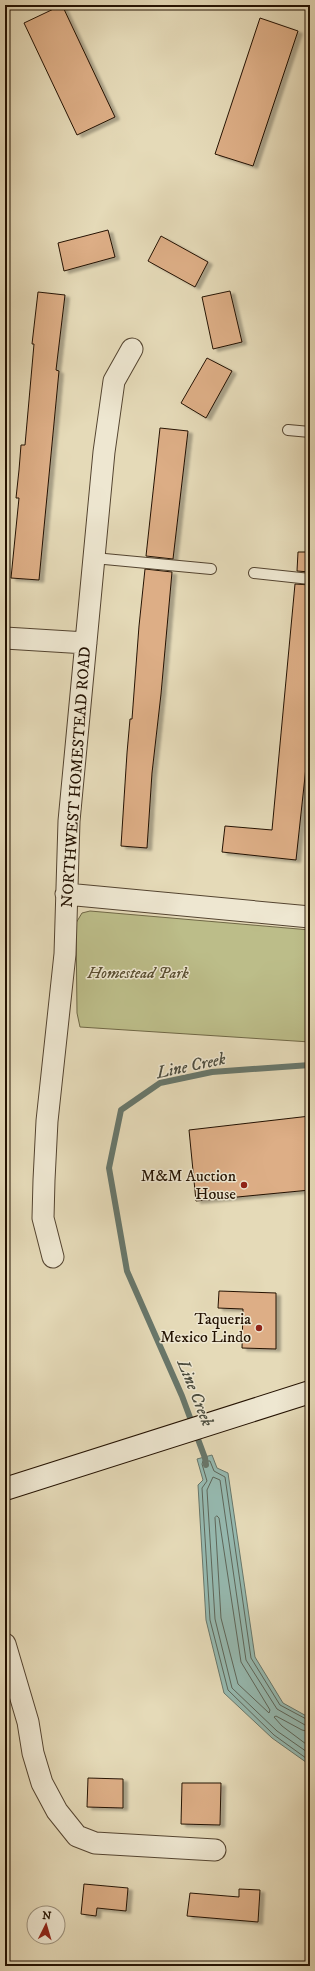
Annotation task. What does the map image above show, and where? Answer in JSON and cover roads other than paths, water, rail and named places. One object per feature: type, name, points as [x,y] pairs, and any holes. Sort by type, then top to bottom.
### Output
[{"type":"main road","points":[[5,1489],[310,1392]]},
{"type":"street","name":"NORTHWEST HOMESTEAD ROAD","points":[[53,1257],[43,1218],[44,1180],[47,1121],[65,954],[66,894],[70,821],[104,452],[114,381],[132,349]]},
{"type":"street","points":[[5,638],[86,643]]},
{"type":"street","points":[[66,894],[310,917]]},
{"type":"street","points":[[5,1644],[28,1722],[32,1753],[42,1783],[57,1811],[77,1836],[95,1843],[215,1850]]},
{"type":"lane","points":[[288,430],[310,432]]},
{"type":"lane","points":[[94,558],[211,569]]},
{"type":"lane","points":[[254,574],[310,578]]},
{"type":"water","points":[[212,1455],[217,1468],[228,1473],[255,1657],[283,1703],[310,1718],[310,1765],[272,1738],[224,1693],[206,1620],[198,1485],[203,1480],[197,1459]]},
{"type":"waterway","name":"Line Creek","points":[[206,1465],[205,1458],[182,1396],[127,1271],[109,1168],[121,1110],[160,1083],[212,1072],[310,1065]]},
{"type":"place","name":"M&M Auction House","points":[[244,1185]]},
{"type":"place","name":"Taqueria Mexico Lindo","points":[[259,1328]]},
{"type":"park label","name":"Homestead Park","points":[[138,973]]}]
